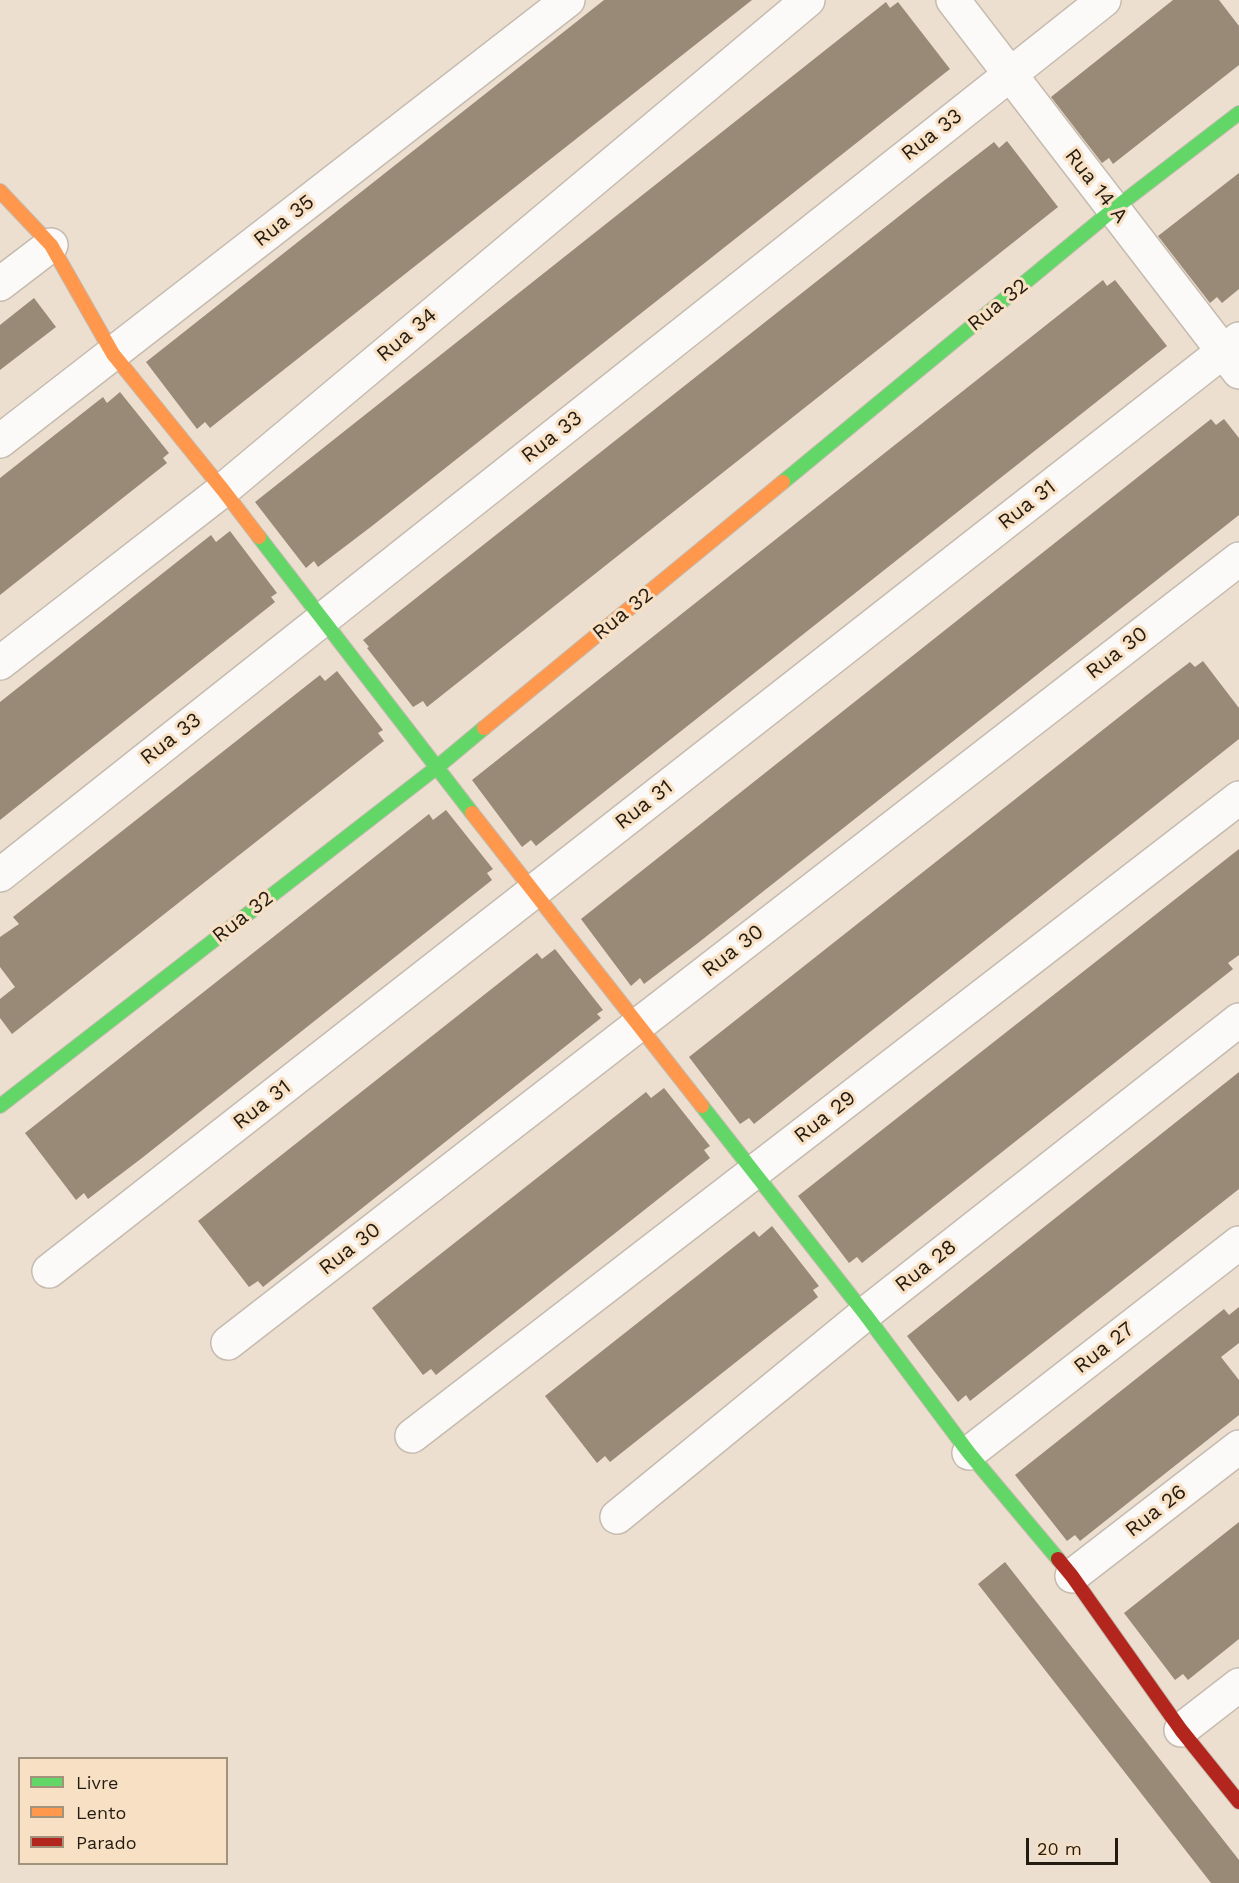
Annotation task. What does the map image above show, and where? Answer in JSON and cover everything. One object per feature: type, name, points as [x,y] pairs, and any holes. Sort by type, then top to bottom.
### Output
[{"type":"street","name":"Rua 35","points":[[0,441],[568,0]]},
{"type":"street","name":"Rua 34","points":[[0,663],[223,490],[808,0]]},
{"type":"street","name":"Rua 14 A","points":[[953,0],[1114,209],[1234,354]]},
{"type":"street","name":"Rua 33","points":[[0,875],[1104,0]]},
{"type":"street","name":"Rua 32","points":[[0,1106],[436,768],[1114,209],[1239,113]]},
{"type":"street","points":[[0,190],[51,245],[113,354],[223,490],[436,768],[865,1314],[969,1453],[1072,1576],[1181,1730],[1239,1802]]},
{"type":"street","points":[[0,284],[51,245]]},
{"type":"street","name":"Rua 31","points":[[49,1271],[534,892],[1234,354]]},
{"type":"street","name":"Rua 30","points":[[228,1343],[1239,559]]},
{"type":"street","name":"Rua 29","points":[[412,1436],[1239,798]]},
{"type":"street","name":"Rua 28","points":[[617,1517],[865,1314],[1239,1020]]},
{"type":"street","name":"Rua 27","points":[[969,1453],[1239,1243]]},
{"type":"street","name":"Rua 26","points":[[1072,1576],[1239,1447]]},
{"type":"street","points":[[1181,1730],[1239,1685]]},
{"type":"building","points":[[604,0],[752,0],[210,428],[205,422],[197,429],[146,362]]},
{"type":"building","points":[[1173,0],[1219,0],[1239,26],[1239,65],[1113,164],[1109,158],[1102,163],[1051,97]]},
{"type":"building","points":[[886,2],[890,8],[898,2],[950,69],[372,526],[318,567],[314,561],[306,568],[255,502]]},
{"type":"building","points":[[1007,141],[1058,207],[427,707],[423,701],[413,707],[363,640],[941,183],[994,142],[999,148]]},
{"type":"building","points":[[1239,173],[1239,289],[1222,303],[1217,297],[1210,303],[1158,236]]},
{"type":"building","points":[[1103,280],[1107,286],[1115,280],[1167,346],[536,846],[531,840],[522,847],[472,780]]},
{"type":"building","points":[[34,298],[56,327],[0,370],[0,325]]},
{"type":"building","points":[[120,392],[169,453],[163,458],[167,463],[0,595],[0,478],[103,397],[107,403]]},
{"type":"building","points":[[1211,419],[1216,425],[1224,419],[1239,438],[1239,515],[698,943],[644,984],[640,978],[631,986],[581,919]]},
{"type":"building","points":[[230,531],[277,593],[271,597],[275,602],[0,820],[0,702],[211,535],[216,542]]},
{"type":"building","points":[[1203,661],[1239,708],[1239,739],[754,1124],[749,1118],[740,1124],[689,1057],[1152,691],[1190,662],[1195,667]]},
{"type":"building","points":[[337,671],[383,730],[378,733],[384,741],[12,1034],[0,1018],[0,999],[15,987],[0,967],[0,937],[19,924],[13,917],[320,675],[325,681]]},
{"type":"building","points":[[446,810],[493,869],[487,873],[492,880],[142,1158],[88,1199],[84,1193],[76,1200],[25,1133],[429,814],[433,820]]},
{"type":"building","points":[[1239,849],[1239,955],[1228,963],[1233,969],[862,1263],[857,1257],[849,1263],[798,1196]]},
{"type":"building","points":[[555,949],[603,1010],[597,1014],[601,1018],[263,1287],[258,1281],[249,1287],[198,1221],[537,953],[542,959]]},
{"type":"building","points":[[1239,1072],[1239,1189],[970,1401],[966,1395],[958,1402],[907,1336]]},
{"type":"building","points":[[664,1088],[710,1146],[704,1150],[710,1158],[436,1375],[431,1369],[423,1375],[372,1308],[646,1092],[651,1098]]},
{"type":"building","points":[[772,1226],[819,1286],[813,1290],[818,1297],[610,1462],[605,1456],[597,1463],[545,1396],[754,1231],[759,1237]]},
{"type":"building","points":[[1239,1307],[1239,1343],[1221,1357],[1239,1380],[1239,1415],[1080,1541],[1075,1535],[1067,1541],[1015,1475],[1224,1309],[1229,1315]]},
{"type":"building","points":[[1239,1522],[1239,1639],[1188,1680],[1183,1674],[1175,1680],[1124,1613]]},
{"type":"building","points":[[1005,1562],[1239,1860],[1239,1883],[1211,1883],[978,1584]]},
{"type":"traffic: fast","points":[[783,482],[1114,209],[1239,113]]},
{"type":"traffic: fast","points":[[259,537],[472,813]]},
{"type":"traffic: fast","points":[[0,1106],[436,768],[484,728]]},
{"type":"traffic: fast","points":[[702,1106],[865,1314],[969,1453],[1058,1559]]},
{"type":"traffic: slow","points":[[0,191],[51,245],[113,354],[259,537]]},
{"type":"traffic: slow","points":[[484,728],[783,482]]},
{"type":"traffic: slow","points":[[472,813],[702,1106]]},
{"type":"traffic: jam","points":[[1058,1559],[1181,1730],[1239,1802]]}]
